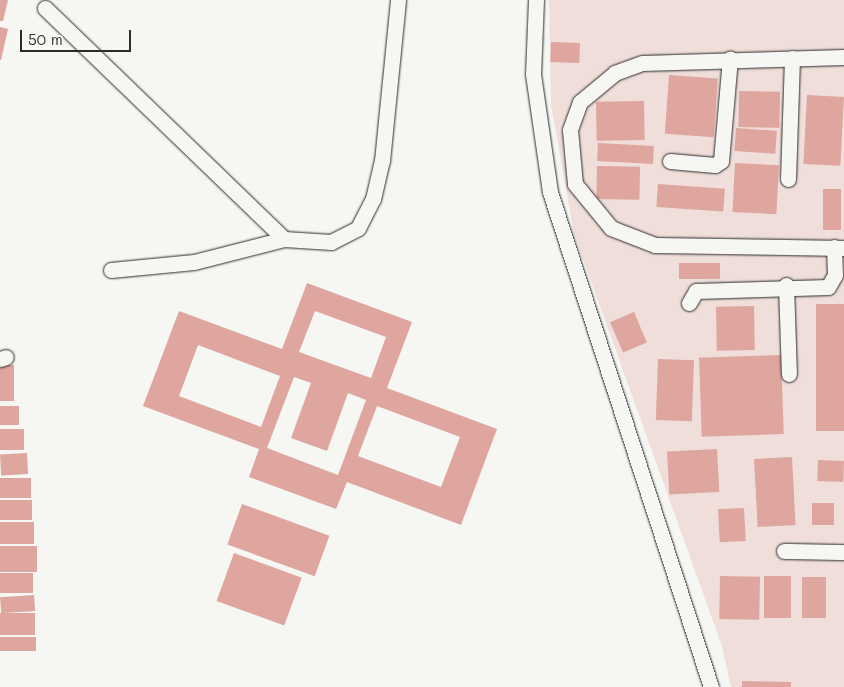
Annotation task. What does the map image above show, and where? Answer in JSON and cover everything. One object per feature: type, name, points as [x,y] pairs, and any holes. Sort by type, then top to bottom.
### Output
[{"type":"street","points":[[111,270],[194,262],[284,239],[331,242],[358,228],[373,199],[382,161],[398,0]]},
{"type":"street","points":[[536,0],[533,74],[550,192],[712,687]]},
{"type":"street","points":[[46,8],[284,239]]},
{"type":"street","points":[[689,303],[696,291],[786,285],[828,287],[835,275],[839,247],[655,245],[611,228],[575,184],[570,130],[580,102],[615,73],[642,63],[730,58],[844,57]]},
{"type":"street","points":[[670,161],[715,165],[721,161],[730,58]]},
{"type":"street","points":[[788,179],[792,58]]},
{"type":"street","points":[[550,192],[575,184]]},
{"type":"street","points":[[786,285],[789,374]]},
{"type":"street","points":[[784,552],[844,552]]},
{"type":"shaded area","points":[[549,0],[844,0],[844,687],[731,687],[722,646],[574,234],[551,105]]},
{"type":"building","points":[[0,0],[8,0],[3,21],[0,21]]},
{"type":"building","points":[[0,27],[8,29],[1,60],[0,60]]},
{"type":"building","points":[[551,42],[580,43],[579,63],[550,62]]},
{"type":"building","points":[[669,75],[718,78],[714,137],[665,134]]},
{"type":"building","points":[[739,91],[780,92],[779,128],[738,127]]},
{"type":"building","points":[[807,95],[844,97],[840,166],[803,164]]},
{"type":"building","points":[[644,101],[645,140],[597,141],[596,102]]},
{"type":"building","points":[[736,128],[777,131],[775,154],[734,151]]},
{"type":"building","points":[[598,143],[654,146],[653,164],[597,161]]},
{"type":"building","points":[[735,163],[779,165],[776,214],[732,212]]},
{"type":"building","points":[[597,166],[640,167],[639,200],[596,199]]},
{"type":"building","points":[[658,184],[725,189],[723,212],[656,207]]},
{"type":"building","points":[[823,189],[841,189],[841,230],[823,230]]},
{"type":"building","points":[[679,263],[720,263],[720,279],[679,279]]},
{"type":"building","points":[[307,283],[412,322],[387,388],[497,429],[461,525],[347,482],[336,509],[249,477],[259,449],[143,406],[179,311],[282,349]],"holes":[[[315,311],[386,337],[371,378],[299,352]],[[198,345],[280,376],[261,427],[179,396]],[[294,377],[311,383],[291,438],[327,451],[348,393],[366,400],[338,475],[267,448]],[[377,406],[460,437],[441,487],[358,456]]]},
{"type":"building","points":[[816,304],[844,304],[844,431],[816,431]]},
{"type":"building","points":[[754,306],[755,350],[717,351],[716,307]]},
{"type":"building","points":[[634,312],[647,342],[623,353],[610,322]]},
{"type":"building","points":[[781,355],[784,434],[702,437],[699,358]]},
{"type":"building","points":[[658,359],[694,360],[692,421],[656,420]]},
{"type":"building","points":[[0,365],[14,365],[14,401],[0,401]]},
{"type":"building","points":[[0,406],[19,406],[19,425],[0,425]]},
{"type":"building","points":[[0,429],[24,429],[24,450],[0,450]]},
{"type":"building","points":[[717,449],[719,492],[669,495],[667,452]]},
{"type":"building","points":[[27,453],[28,474],[1,475],[0,454]]},
{"type":"building","points":[[792,457],[796,525],[758,527],[754,459]]},
{"type":"building","points":[[818,460],[844,461],[843,482],[817,481]]},
{"type":"building","points":[[0,478],[31,478],[31,498],[0,498]]},
{"type":"building","points":[[0,500],[32,500],[32,520],[0,520]]},
{"type":"building","points":[[812,503],[834,503],[834,525],[812,525]]},
{"type":"building","points":[[242,504],[329,536],[315,576],[227,544]]},
{"type":"building","points":[[744,508],[746,541],[720,542],[718,509]]},
{"type":"building","points":[[0,522],[34,522],[34,544],[0,544]]},
{"type":"building","points":[[0,546],[37,546],[37,572],[0,572]]},
{"type":"building","points":[[234,553],[302,578],[284,626],[217,601]]},
{"type":"building","points":[[0,573],[33,573],[33,593],[0,593]]},
{"type":"building","points":[[720,576],[760,577],[759,620],[719,619]]},
{"type":"building","points":[[764,576],[791,576],[791,618],[764,618]]},
{"type":"building","points":[[802,577],[826,577],[826,618],[802,618]]},
{"type":"building","points":[[34,595],[35,611],[1,613],[0,597]]},
{"type":"building","points":[[0,613],[35,613],[35,635],[0,635]]},
{"type":"building","points":[[0,637],[36,637],[36,651],[0,651]]},
{"type":"building","points":[[742,681],[791,682],[791,687],[742,687]]}]
